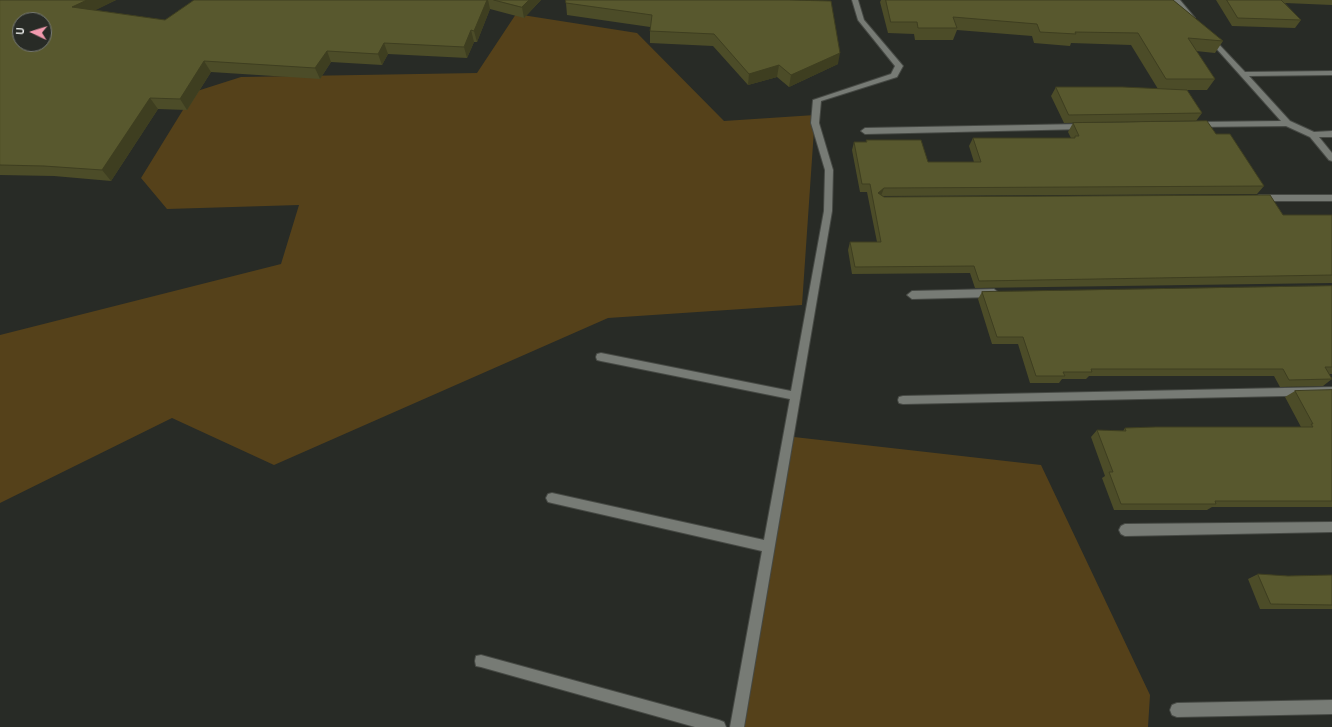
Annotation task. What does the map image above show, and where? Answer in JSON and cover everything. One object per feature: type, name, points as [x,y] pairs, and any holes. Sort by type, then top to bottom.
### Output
[{"type":"street","points":[[737,727],[828,211],[829,170],[815,123],[817,100],[894,75],[899,66],[860,20],[855,0]]},
{"type":"street","points":[[1176,0],[1287,123],[1313,135],[1332,158]]},
{"type":"street","points":[[1242,74],[1332,73]]},
{"type":"street","points":[[1191,125],[1287,123]]},
{"type":"street","points":[[865,131],[1088,127]]},
{"type":"street","points":[[1313,135],[1332,134]]},
{"type":"street","points":[[1253,198],[1332,198]]},
{"type":"street","points":[[912,295],[1007,293]]},
{"type":"street","points":[[601,357],[795,396]]},
{"type":"street","points":[[903,400],[1332,391]]},
{"type":"street","points":[[552,498],[769,547]]},
{"type":"street","points":[[1125,530],[1332,527]]},
{"type":"street","points":[[481,661],[719,727]]},
{"type":"street","points":[[1177,710],[1332,707]]},
{"type":"shaded area","points":[[516,14],[637,33],[724,121],[815,115],[802,305],[608,318],[274,465],[172,418],[0,503],[0,335],[281,264],[299,205],[167,209],[141,178],[194,92],[241,77],[477,73]]},
{"type":"shaded area","points":[[794,437],[1041,465],[1150,695],[1148,727],[739,727]]},
{"type":"building","points":[[0,0],[87,0],[72,7],[165,20],[194,0],[487,0],[474,31],[471,30],[464,47],[384,43],[378,54],[327,51],[315,68],[204,61],[180,99],[150,98],[102,170],[0,165]]},
{"type":"building","points":[[494,0],[529,0],[522,7]]},
{"type":"building","points":[[566,0],[831,1],[840,53],[791,75],[779,65],[749,74],[714,34],[650,31],[652,15],[566,3]]},
{"type":"building","points":[[886,0],[1173,0],[1223,41],[1188,38],[1215,79],[1166,79],[1138,33],[1075,32],[1076,34],[1040,32],[1037,24],[953,17],[957,28],[918,28],[917,22],[891,22]]},
{"type":"building","points":[[1227,0],[1281,0],[1301,20],[1238,18]]},
{"type":"building","points":[[1056,87],[1123,87],[1187,90],[1202,113],[1069,115]]},
{"type":"building","points":[[1207,121],[1216,134],[1230,134],[1264,186],[884,188],[878,193],[884,197],[1270,195],[1283,215],[1332,215],[1332,275],[979,281],[974,266],[855,267],[850,242],[881,242],[870,184],[862,184],[854,142],[867,142],[866,140],[921,140],[928,162],[981,162],[973,138],[1075,138],[1075,136],[1079,136],[1073,123]]},
{"type":"building","points":[[1332,286],[1332,367],[1325,367],[1332,379],[1289,380],[1283,369],[1091,369],[1092,372],[1063,372],[1065,376],[1036,376],[1023,337],[997,337],[982,292]]},
{"type":"building","points":[[1332,390],[1332,501],[1215,501],[1216,504],[1121,504],[1109,472],[1113,472],[1097,430],[1126,431],[1125,428],[1155,427],[1313,427],[1311,424],[1313,424],[1295,391]]},
{"type":"building","points":[[1258,574],[1288,576],[1332,575],[1332,605],[1271,604]]}]
